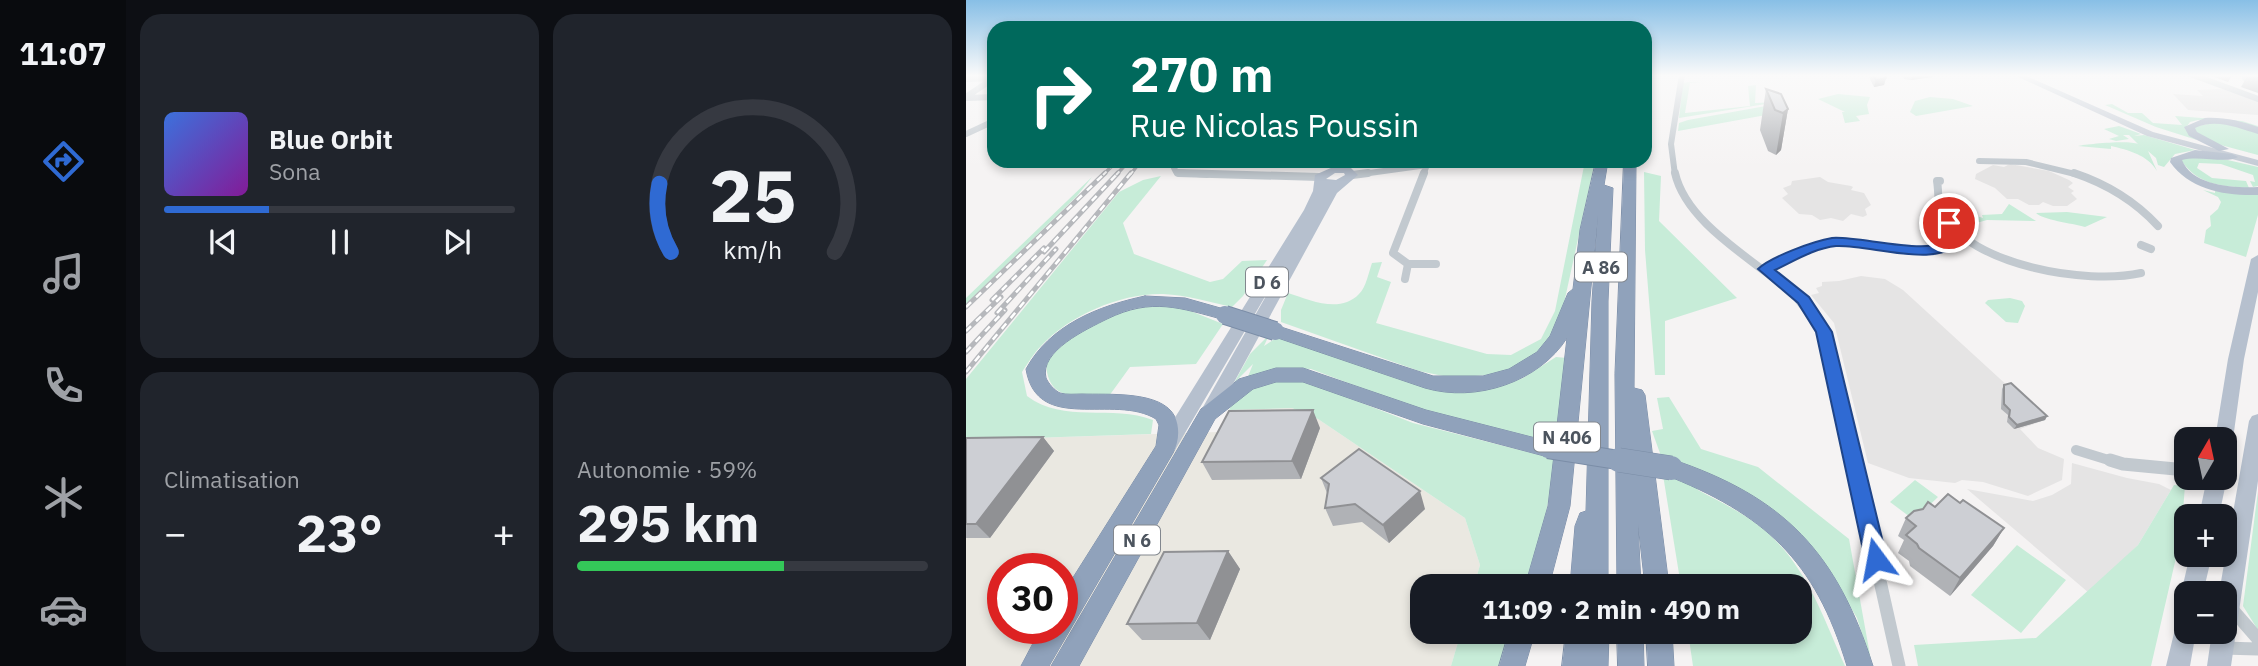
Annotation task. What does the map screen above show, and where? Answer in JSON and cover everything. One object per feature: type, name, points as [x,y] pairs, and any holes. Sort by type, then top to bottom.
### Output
[{"type":"highway","name":"N 406","points":[[1540,574],[1559,506],[1587,230],[1600,168]]},
{"type":"highway","name":"A 86","points":[[1596,574],[1600,301],[1603,218],[1609,168]]},
{"type":"highway","name":"A 86","points":[[1629,574],[1624,348],[1625,232],[1630,168]]},
{"type":"highway","points":[[1167,447],[1168,422],[1164,414],[1154,408],[1135,403],[1056,400],[1044,393],[1035,380],[1037,366],[1046,350],[1083,321],[1126,304],[1171,300],[1433,383],[1480,383],[1520,372],[1544,355],[1562,330],[1575,295],[1583,285]]},
{"type":"highway","points":[[1624,348],[1634,393],[1656,574]]},
{"type":"highway","points":[[1208,414],[1247,384],[1276,375],[1303,375],[1423,418],[1548,449],[1671,468],[1709,480],[1738,496],[1787,532],[1812,561],[1841,607],[1860,666]]},
{"type":"highway","name":"N 6","points":[[1064,666],[1208,414]]},
{"type":"highway","name":"N 6","points":[[1078,593],[1167,447]]},
{"type":"highway","points":[[1583,574],[1586,526],[1598,501]]},
{"type":"highway","points":[[1034,666],[1047,644]]},
{"type":"highway","points":[[1512,666],[1518,644]]},
{"type":"highway","points":[[1575,666],[1578,644]]},
{"type":"highway","points":[[1595,666],[1596,644]]},
{"type":"highway","points":[[1630,644],[1631,666]]},
{"type":"highway","points":[[1660,644],[1661,666]]},
{"type":"main road","points":[[2089,106],[2125,122],[2174,138],[2258,161]]},
{"type":"main road","points":[[2093,106],[2125,122]]},
{"type":"main road","points":[[2234,155],[2204,141],[2193,134],[2189,127],[2199,122],[2217,121],[2258,131]]},
{"type":"main road","points":[[2234,155],[2188,153],[2177,158],[2176,162],[2189,175],[2214,186],[2237,191],[2258,191]]},
{"type":"main road","points":[[1344,168],[1322,176],[1330,184],[1340,183],[1347,168]]},
{"type":"main road","name":"D 6","points":[[1207,380],[1310,210],[1319,191],[1322,176]]},
{"type":"main road","name":"D 6","points":[[1226,380],[1332,191],[1340,183]]},
{"type":"main road","points":[[2226,427],[2236,359],[2258,259]]},
{"type":"main road","name":"N 6","points":[[1167,447],[1207,380]]},
{"type":"main road","name":"N 6","points":[[1208,414],[1226,380]]},
{"type":"main road","points":[[2233,581],[2258,421]]},
{"type":"main road","points":[[2178,666],[2182,644]]},
{"type":"street","points":[[1677,106],[1671,144],[1674,172],[1683,192],[1705,221],[1725,240],[1803,300],[1824,332],[1899,666]]},
{"type":"street","points":[[966,134],[987,124]]},
{"type":"street","points":[[1979,161],[2025,162],[2054,167],[2085,178],[2132,201],[2158,226]]},
{"type":"street","points":[[1174,168],[1182,174],[1322,176]]},
{"type":"street","points":[[1376,168],[1410,168]]},
{"type":"street","points":[[1426,168],[1393,253],[1408,264],[1436,264]]},
{"type":"street","points":[[1405,169],[1422,180]]},
{"type":"street","points":[[1940,181],[1937,181],[1936,199],[1945,218],[1956,230],[1998,256],[2044,271],[2110,277],[2141,273]]},
{"type":"street","points":[[1765,269],[1832,242],[1866,243],[1910,251],[1935,251],[1956,241],[1956,230]]},
{"type":"street","points":[[1405,279],[1408,264]]},
{"type":"street","points":[[2076,450],[2123,464],[2174,469]]},
{"type":"street","points":[[2237,614],[2258,639]]},
{"type":"street","points":[[2222,644],[2258,649]]},
{"type":"shaded area","points":[[2184,106],[2258,106],[2258,115],[2188,110]]},
{"type":"shaded area","points":[[2010,164],[2049,171],[2069,180],[2073,183],[2068,187],[2074,191],[2071,193],[2077,199],[2067,206],[2053,206],[2043,202],[2029,205],[2018,199],[2007,199],[1995,188],[1975,179],[1976,174],[1993,165],[2004,167]]},
{"type":"shaded area","points":[[1820,177],[1828,182],[1851,186],[1851,190],[1864,193],[1871,205],[1865,209],[1867,215],[1863,217],[1851,214],[1843,221],[1831,218],[1820,220],[1812,215],[1799,214],[1782,198],[1788,194],[1783,188],[1791,185],[1792,181]]},
{"type":"shaded area","points":[[1861,276],[1885,279],[1903,290],[2045,420],[2020,429],[2038,448],[2064,459],[2062,480],[2028,496],[1983,482],[1962,480],[1955,483],[1909,478],[1868,463],[1834,323],[1811,295],[1819,293],[1816,288],[1822,286],[1822,282]]},
{"type":"shaded area","points":[[1292,408],[1318,419],[1465,518],[1480,565],[1477,574],[1410,574],[1410,644],[1457,644],[1451,666],[966,666],[966,440],[1218,432],[1229,410]]},
{"type":"shaded area","points":[[2072,463],[2159,484],[2171,490],[2138,545],[2089,593],[1967,489],[2033,501],[2052,495],[2071,484]]},
{"type":"green space","points":[[1680,106],[1686,106],[1685,113],[1753,106],[1679,118]]},
{"type":"green space","points":[[1775,106],[1766,115],[1678,131],[1679,123]]},
{"type":"green space","points":[[1833,106],[1867,106],[1869,114],[1856,116],[1860,121],[1845,123],[1842,112],[1845,112]]},
{"type":"green space","points":[[1913,106],[1973,106],[1916,116],[1910,112]]},
{"type":"green space","points":[[2108,106],[2116,106],[2128,113],[2142,113],[2153,123],[2182,125],[2175,116],[2242,121],[2258,126],[2258,129],[2198,120],[2190,122],[2185,129],[2197,140],[2156,127]]},
{"type":"green space","points":[[2217,122],[2258,132],[2258,155],[2217,144],[2196,133],[2194,127]]},
{"type":"green space","points":[[2119,126],[2141,134],[2134,136],[2144,135],[2195,150],[2175,154],[2164,167],[2158,165],[2156,158],[2148,151],[2157,171],[2143,157],[2124,149],[2111,146],[2111,149],[2078,146],[2117,142],[2138,144],[2129,135],[2123,135],[2129,139],[2109,139],[2119,136],[2104,129]]},
{"type":"green space","points":[[2186,156],[2219,158],[2258,167],[2258,186],[2253,187],[2250,181],[2255,182],[2253,175],[2221,164],[2199,163],[2197,168],[2212,178],[2246,181],[2249,188],[2211,183],[2188,168],[2181,160]]},
{"type":"green space","points":[[1584,168],[1593,168],[1561,317],[1548,348],[1508,373],[1453,378],[1419,371],[1281,322],[1281,310],[1288,293],[1325,304],[1343,303],[1361,291],[1372,263],[1382,262],[1377,277],[1391,282],[1376,323],[1487,354],[1511,355],[1541,339],[1555,311]]},
{"type":"green space","points":[[1644,172],[1661,176],[1659,221],[1737,298],[1665,321],[1665,375],[1655,375],[1645,250]]},
{"type":"green space","points":[[1161,176],[1123,223],[1134,254],[1210,282],[1223,279],[1242,261],[1267,260],[1243,296],[1232,307],[1163,294],[1130,297],[1114,302],[1066,325],[1036,352],[1022,372],[1027,396],[1041,404],[1072,412],[1121,413],[1153,420],[1151,434],[966,440],[966,379],[1119,192],[1143,180]]},
{"type":"green space","points":[[1092,177],[1077,196],[966,304],[966,298]]},
{"type":"green space","points":[[2203,190],[2215,193],[2258,193],[2258,215],[2246,257],[2204,243],[2206,230],[2211,226],[2210,216],[2221,202],[2218,197]]},
{"type":"green space","points":[[2009,204],[2036,221],[1987,220],[1962,227],[1946,211],[1952,208],[1983,218],[1982,215],[2002,214]]},
{"type":"green space","points":[[2067,212],[2107,217],[2085,227],[2036,213]]},
{"type":"green space","points":[[2010,298],[2022,301],[2025,306],[2018,323],[2006,322],[1985,303],[1988,300]]},
{"type":"green space","points":[[1161,304],[1178,306],[1223,324],[1196,364],[1130,367],[1109,396],[1076,396],[1058,391],[1052,385],[1046,362],[1070,339],[1113,315]]},
{"type":"green space","points":[[1269,335],[1264,346],[1279,336],[1395,378],[1496,387],[1523,378],[1556,357],[1567,358],[1556,443],[1417,409],[1311,369],[1285,368],[1247,379],[1253,364],[1234,383],[1250,354]]},
{"type":"green space","points":[[1282,379],[1311,383],[1413,423],[1556,459],[1542,535],[1529,574],[1477,574],[1480,565],[1465,518],[1318,419],[1292,408],[1229,410],[1238,392]]},
{"type":"green space","points":[[1669,397],[1701,449],[1758,467],[1849,539],[1872,666],[1857,618],[1828,569],[1661,456],[1652,431],[1663,429],[1657,398]]},
{"type":"green space","points":[[1663,475],[1696,486],[1698,490],[1748,518],[1778,543],[1801,574],[1679,574]]},
{"type":"green space","points":[[1915,480],[1938,497],[1914,520],[1890,502]]},
{"type":"green space","points":[[2174,485],[2174,490],[2185,490],[2184,504],[2174,504],[2174,566],[2151,666],[1918,666],[1914,645],[2036,638],[2138,545]]},
{"type":"green space","points":[[2258,491],[2258,630],[2243,606]]},
{"type":"green space","points":[[2017,545],[2066,580],[2021,633],[1971,595]]},
{"type":"green space","points":[[1812,592],[1845,666],[1693,666],[1690,644],[1812,644]]},
{"type":"green space","points":[[1457,644],[1506,644],[1499,666],[1451,666]]},
{"type":"building","points":[[1773,106],[1787,106],[1788,109],[1783,113],[1775,110]]},
{"type":"building","points":[[2011,383],[2047,416],[2017,425],[2009,417],[2010,410],[2004,404],[2004,385]]},
{"type":"building","points":[[1313,410],[1292,461],[1202,462],[1229,411]]},
{"type":"building","points":[[1043,437],[976,524],[966,524],[966,438]]},
{"type":"building","points":[[1359,449],[1420,491],[1383,525],[1355,504],[1325,508],[1329,484],[1321,478]]},
{"type":"building","points":[[1948,494],[1960,503],[1963,500],[2004,528],[1960,578],[1906,535],[1916,526],[1906,518],[1914,511],[1923,509],[1928,502],[1935,507]]},
{"type":"building","points":[[1228,551],[1197,623],[1127,624],[1164,552]]},
{"type":"railway","points":[[1105,173],[1110,168]]},
{"type":"railway","points":[[1116,175],[1122,168]]},
{"type":"railway","points":[[1130,175],[1136,168]]},
{"type":"railway","points":[[966,307],[1105,173]]},
{"type":"railway","points":[[1044,252],[1118,173]]},
{"type":"railway","points":[[966,372],[1131,173]]},
{"type":"railway","points":[[992,300],[1044,248]]},
{"type":"railway","points":[[997,313],[1056,249]]},
{"type":"railway","points":[[966,331],[1001,297]]},
{"type":"railway","points":[[966,352],[1005,310]]},
{"type":"route","points":[[1876,559],[1824,332],[1803,300],[1765,269],[1832,242],[1866,243],[1927,252],[1943,250],[1954,243],[1958,235],[1949,223]]}]
